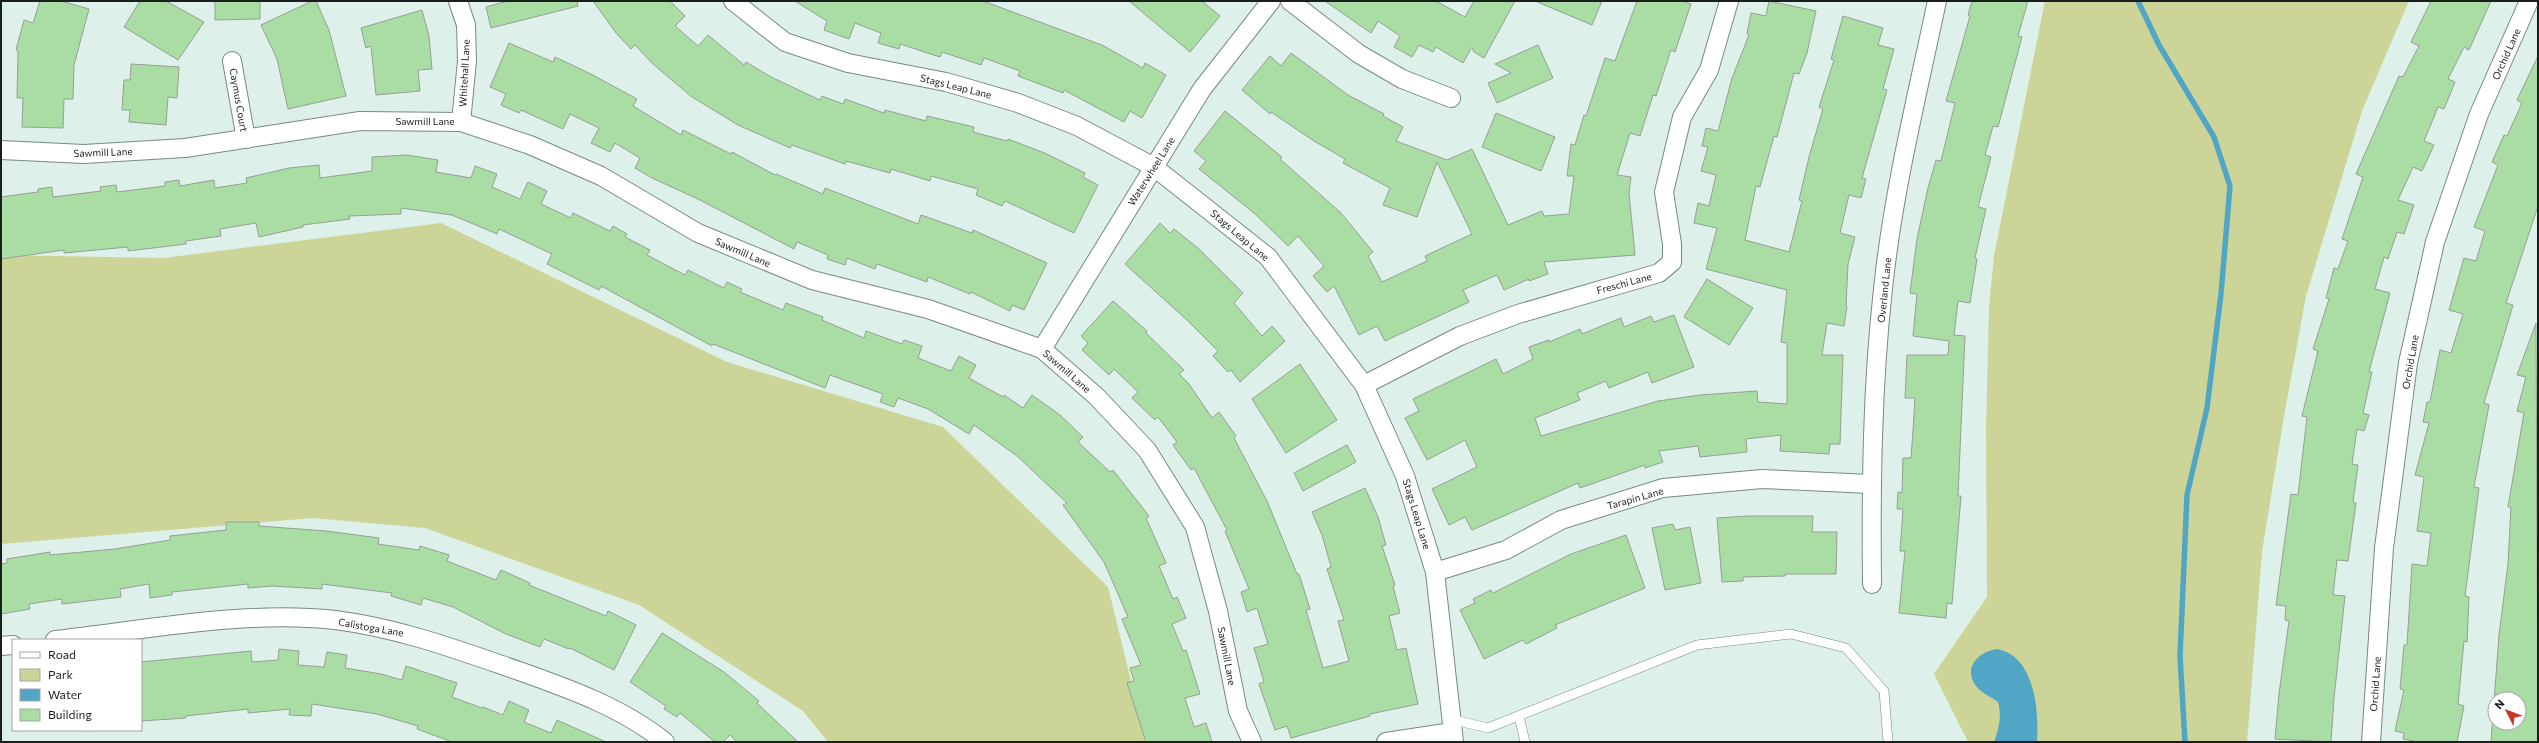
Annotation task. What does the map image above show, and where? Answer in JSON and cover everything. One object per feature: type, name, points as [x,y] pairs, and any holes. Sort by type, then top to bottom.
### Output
[{"type":"street","name":"Whitehall Lane","points":[[458,1],[466,25],[467,61],[461,122]]},
{"type":"street","name":"Stags Leap Lane","points":[[733,1],[785,42],[848,63],[946,82],[1018,103],[1077,126],[1154,167],[1268,257],[1364,385],[1405,476],[1435,572],[1452,731]]},
{"type":"street","name":"Waterwheel Lane","points":[[1042,349],[1202,89],[1271,1]]},
{"type":"street","points":[[1290,1],[1359,54],[1402,79],[1451,98]]},
{"type":"street","name":"Freschi Lane","points":[[1364,385],[1460,336],[1518,314],[1659,273],[1672,262],[1672,244],[1664,192],[1682,117],[1709,70],[1728,1]]},
{"type":"street","name":"Overland Lane","points":[[1872,584],[1871,484],[1882,289],[1897,191],[1937,1]]},
{"type":"street","name":"Orchid Lane","points":[[2371,742],[2384,548],[2408,363],[2436,242],[2479,114],[2529,1]]},
{"type":"street","name":"Caymus Court","points":[[232,61],[246,139]]},
{"type":"street","name":"Sawmill Lane","points":[[1,150],[84,154],[185,148],[360,121],[461,122],[530,145],[601,176],[698,233],[812,280],[928,309],[1042,349],[1096,396],[1147,450],[1195,527],[1218,611],[1238,711],[1252,742]]},
{"type":"street","name":"Tarapin Lane","points":[[1435,572],[1506,550],[1561,520],[1663,488],[1762,479],[1871,484]]},
{"type":"street","name":"Calistoga Lane","points":[[64,639],[217,621],[285,618],[334,620],[377,627],[421,637],[568,689],[619,713],[665,742]]},
{"type":"street","points":[[1,646],[12,645]]},
{"type":"street","points":[[1386,742],[1452,731]]},
{"type":"lane","points":[[1452,731],[1488,728],[1697,645],[1791,634],[1846,648],[1884,692],[1888,742]]},
{"type":"lane","points":[[1519,716],[1525,742]]},
{"type":"green space","points":[[2045,1],[2409,1],[2362,111],[2306,296],[2284,416],[2262,552],[2247,742],[1968,742],[1934,674],[1987,597],[1986,431],[1989,307],[1994,256]]},
{"type":"green space","points":[[441,223],[727,362],[943,427],[1108,587],[1146,742],[828,742],[803,711],[639,605],[425,528],[313,518],[1,544],[1,255],[163,258]]},
{"type":"water","points":[[1997,649],[2010,654],[2020,662],[2027,673],[2035,700],[2037,715],[2037,742],[1994,742],[2000,713],[1998,702],[1976,686],[1971,676],[1971,670],[1976,660],[1980,656],[1991,650]]},
{"type":"building","points":[[40,1],[61,1],[89,9],[74,65],[73,99],[64,99],[63,128],[22,127],[23,98],[17,98],[18,51],[16,50],[24,20],[33,23]]},
{"type":"building","points":[[140,1],[166,1],[204,22],[178,60],[124,27]]},
{"type":"building","points":[[215,1],[260,1],[260,19],[215,20]]},
{"type":"building","points":[[312,1],[316,1],[329,30],[346,96],[288,109],[277,59],[261,25]]},
{"type":"building","points":[[508,1],[577,1],[578,6],[491,28],[486,7]]},
{"type":"building","points":[[593,1],[670,1],[685,16],[675,26],[698,46],[708,35],[744,65],[746,62],[771,77],[820,100],[822,96],[843,104],[845,99],[884,113],[885,110],[926,121],[927,116],[974,127],[973,132],[1007,141],[1008,139],[1047,154],[1085,173],[1083,177],[1098,185],[1074,233],[1005,201],[1002,206],[976,195],[978,189],[931,176],[930,181],[891,169],[890,173],[846,161],[845,164],[792,145],[790,148],[738,125],[692,97],[653,64],[635,45],[631,49],[616,33]]},
{"type":"building","points":[[795,1],[983,1],[1102,45],[1143,68],[1145,63],[1166,75],[1142,118],[1130,111],[1124,122],[1064,90],[1063,93],[1018,76],[1020,71],[984,58],[981,65],[942,52],[940,57],[900,44],[899,49],[878,43],[881,33],[855,23],[849,39],[824,30],[827,21]]},
{"type":"building","points":[[1129,1],[1202,1],[1220,16],[1190,52]]},
{"type":"building","points":[[1325,1],[1436,1],[1465,17],[1474,1],[1515,1],[1484,58],[1474,52],[1472,47],[1463,63],[1436,47],[1433,52],[1419,45],[1412,57],[1394,47],[1400,36],[1378,21],[1371,33]]},
{"type":"building","points":[[1535,1],[1602,1],[1592,25]]},
{"type":"building","points":[[1637,1],[1683,1],[1691,4],[1675,52],[1671,50],[1656,96],[1653,95],[1640,136],[1630,133],[1617,175],[1631,177],[1629,193],[1635,255],[1544,262],[1548,274],[1529,281],[1529,279],[1504,290],[1497,275],[1463,290],[1469,302],[1385,341],[1377,326],[1359,335],[1334,286],[1327,292],[1313,276],[1324,266],[1298,236],[1288,246],[1254,213],[1199,169],[1206,161],[1194,151],[1225,111],[1282,157],[1280,159],[1341,213],[1373,252],[1368,256],[1382,282],[1427,261],[1425,256],[1472,234],[1437,162],[1417,217],[1383,205],[1390,188],[1343,163],[1345,159],[1314,141],[1271,112],[1270,114],[1242,90],[1270,56],[1281,66],[1291,53],[1348,95],[1384,114],[1383,116],[1403,127],[1396,141],[1447,160],[1472,149],[1508,225],[1542,211],[1544,216],[1569,214],[1574,176],[1567,176],[1571,144],[1575,145],[1584,115],[1586,116],[1605,58],[1615,61]]},
{"type":"building","points":[[1769,1],[1816,11],[1807,53],[1799,74],[1794,73],[1777,137],[1774,136],[1760,187],[1756,186],[1745,240],[1789,252],[1802,201],[1799,200],[1809,157],[1823,109],[1819,107],[1834,60],[1831,59],[1843,16],[1883,28],[1878,45],[1894,49],[1883,89],[1887,90],[1862,178],[1866,179],[1861,198],[1849,195],[1840,233],[1855,237],[1848,264],[1847,306],[1844,326],[1827,323],[1822,355],[1843,355],[1840,444],[1830,444],[1829,454],[1780,451],[1781,435],[1746,439],[1747,452],[1700,457],[1698,446],[1659,451],[1663,462],[1645,468],[1645,465],[1580,488],[1578,483],[1472,530],[1465,517],[1449,525],[1432,489],[1477,467],[1465,440],[1427,460],[1405,418],[1419,411],[1413,399],[1496,359],[1503,374],[1533,359],[1529,347],[1549,340],[1549,342],[1580,329],[1582,334],[1621,318],[1624,327],[1651,316],[1654,322],[1674,315],[1694,367],[1652,383],[1648,372],[1609,388],[1606,381],[1577,393],[1580,400],[1535,418],[1541,436],[1658,401],[1700,395],[1757,391],[1758,402],[1787,404],[1787,343],[1781,342],[1787,290],[1706,269],[1717,228],[1694,223],[1698,203],[1709,206],[1716,175],[1701,171],[1708,147],[1702,146],[1706,128],[1718,131],[1732,78],[1749,35],[1747,34],[1751,13],[1766,16]]},
{"type":"building","points":[[1972,1],[2028,1],[2018,36],[2022,37],[1998,127],[1993,126],[1985,155],[1991,157],[1978,207],[1986,209],[1975,258],[1977,259],[1970,303],[1958,301],[1954,335],[1965,336],[1958,496],[1961,496],[1952,604],[1947,603],[1946,618],[1899,613],[1905,551],[1900,551],[1903,509],[1897,509],[1898,492],[1902,493],[1903,458],[1911,458],[1913,431],[1915,398],[1905,398],[1907,355],[1948,355],[1949,341],[1913,336],[1917,294],[1910,293],[1917,239],[1928,188],[1936,160],[1941,161],[1955,103],[1946,101],[1970,16],[1968,15]]},
{"type":"building","points":[[2431,1],[2491,1],[2469,50],[2464,47],[2448,79],[2455,82],[2444,109],[2438,107],[2424,141],[2434,145],[2422,171],[2413,167],[2398,200],[2414,205],[2404,234],[2397,232],[2388,259],[2384,257],[2375,289],[2390,293],[2369,372],[2372,372],[2363,413],[2369,415],[2364,431],[2357,429],[2352,464],[2358,465],[2353,502],[2356,503],[2348,561],[2337,560],[2333,595],[2345,596],[2334,698],[2331,742],[2275,739],[2279,694],[2289,621],[2285,620],[2286,606],[2276,605],[2291,494],[2298,495],[2307,417],[2302,416],[2318,351],[2313,349],[2329,299],[2326,298],[2334,268],[2338,269],[2348,241],[2342,239],[2363,177],[2356,174],[2399,76],[2403,77],[2419,46],[2411,42]]},
{"type":"building","points":[[422,10],[429,36],[432,69],[418,70],[420,91],[376,95],[371,46],[366,48],[361,28]]},
{"type":"building","points":[[509,43],[553,62],[555,57],[589,73],[637,99],[633,106],[681,135],[683,130],[731,154],[732,152],[775,175],[776,174],[823,194],[825,188],[918,224],[921,215],[972,233],[973,230],[1047,263],[1024,310],[1012,305],[1010,311],[971,292],[970,294],[928,277],[927,282],[877,264],[875,269],[847,258],[845,265],[827,259],[828,255],[797,242],[794,249],[635,168],[640,158],[615,143],[610,152],[591,143],[599,128],[570,114],[563,129],[521,110],[519,113],[501,105],[506,94],[490,87]]},
{"type":"building","points":[[1538,45],[1553,78],[1497,103],[1488,83],[1511,73],[1495,64]]},
{"type":"building","points":[[2538,56],[2538,206],[2506,303],[2513,305],[2484,403],[2489,405],[2474,487],[2479,488],[2465,596],[2469,597],[2467,642],[2464,641],[2458,704],[2464,706],[2457,742],[2419,742],[2403,739],[2404,733],[2395,731],[2404,690],[2400,689],[2404,645],[2407,645],[2412,564],[2427,566],[2431,533],[2417,531],[2424,477],[2415,475],[2429,423],[2423,422],[2427,402],[2430,402],[2440,350],[2451,353],[2463,314],[2449,310],[2464,258],[2476,261],[2485,231],[2474,227],[2498,165],[2492,162],[2504,135],[2507,136],[2522,103],[2517,100]]},
{"type":"building","points":[[131,64],[179,67],[177,98],[168,97],[166,125],[129,122],[130,110],[122,110],[124,80],[130,80]]},
{"type":"building","points":[[1496,113],[1555,137],[1541,171],[1482,147]]},
{"type":"building","points":[[407,155],[438,160],[436,172],[471,178],[475,166],[497,174],[492,187],[520,199],[528,182],[547,191],[541,204],[571,218],[573,213],[610,231],[613,226],[627,234],[625,237],[650,250],[647,255],[685,275],[688,270],[724,288],[727,282],[742,289],[740,292],[783,310],[786,303],[823,317],[822,320],[864,338],[866,331],[902,344],[904,340],[922,346],[918,358],[951,371],[959,356],[976,365],[969,378],[1003,397],[1004,395],[1023,408],[1032,395],[1060,415],[1083,437],[1078,442],[1110,472],[1113,470],[1149,516],[1146,518],[1166,563],[1159,566],[1173,599],[1177,597],[1186,618],[1172,624],[1183,651],[1186,650],[1200,694],[1185,698],[1194,727],[1206,723],[1212,742],[1146,742],[1127,683],[1134,681],[1130,668],[1141,665],[1122,619],[1128,617],[1104,562],[1063,505],[1067,503],[1017,456],[974,425],[969,434],[928,409],[898,398],[894,407],[880,402],[883,394],[830,375],[825,388],[713,344],[712,346],[601,286],[599,290],[547,264],[552,254],[499,229],[497,234],[452,215],[401,208],[401,214],[349,216],[350,219],[303,225],[303,227],[259,237],[256,223],[220,229],[221,236],[186,241],[186,244],[128,251],[128,247],[64,253],[64,250],[1,259],[1,197],[38,192],[38,189],[52,187],[53,197],[101,191],[100,187],[116,185],[117,192],[165,186],[165,182],[179,180],[180,186],[214,180],[215,188],[247,183],[246,178],[289,168],[319,165],[320,178],[372,171],[372,157]]},
{"type":"building","points":[[1160,223],[1170,233],[1174,229],[1198,248],[1243,293],[1234,303],[1262,336],[1272,326],[1285,341],[1240,382],[1231,370],[1228,372],[1213,356],[1218,351],[1188,321],[1125,264]]},
{"type":"building","points":[[1707,279],[1753,308],[1729,345],[1684,317]]},
{"type":"building","points":[[1113,301],[1147,331],[1146,333],[1184,370],[1179,374],[1189,384],[1212,418],[1219,412],[1236,436],[1234,438],[1267,501],[1297,574],[1299,574],[1310,609],[1306,610],[1323,668],[1349,661],[1338,621],[1344,620],[1327,569],[1331,567],[1322,535],[1312,512],[1365,488],[1378,517],[1386,545],[1382,546],[1395,585],[1393,586],[1400,613],[1389,616],[1397,650],[1406,648],[1418,704],[1370,714],[1370,716],[1291,738],[1287,726],[1275,730],[1259,684],[1264,682],[1254,648],[1268,644],[1257,608],[1247,612],[1241,592],[1249,589],[1225,531],[1227,530],[1194,468],[1191,470],[1173,445],[1177,442],[1158,417],[1155,420],[1132,398],[1138,392],[1114,369],[1109,375],[1082,350],[1088,343],[1081,336]]},
{"type":"building","points":[[2536,323],[2538,742],[2491,742],[2492,731],[2527,731],[2527,691],[2495,691],[2499,635],[2508,564],[2511,507],[2508,507],[2524,413],[2517,411],[2526,377],[2517,375]]},
{"type":"building","points":[[1300,364],[1337,420],[1286,453],[1252,399]]},
{"type":"building","points":[[1347,445],[1356,462],[1303,491],[1294,473]]},
{"type":"building","points":[[1748,516],[1813,516],[1812,532],[1837,532],[1836,574],[1785,574],[1785,576],[1743,577],[1743,581],[1722,582],[1717,518]]},
{"type":"building","points":[[226,522],[259,522],[259,526],[326,531],[379,538],[378,544],[419,550],[420,546],[449,555],[447,561],[496,580],[501,570],[530,583],[529,585],[606,616],[608,611],[636,625],[614,670],[570,648],[569,649],[544,639],[540,647],[506,634],[453,607],[423,598],[421,605],[391,596],[392,593],[322,584],[322,589],[272,586],[248,588],[248,584],[172,592],[172,595],[150,598],[149,584],[120,589],[121,597],[62,604],[62,599],[29,604],[30,609],[1,614],[1,564],[7,563],[7,559],[50,552],[50,555],[115,549],[170,540],[170,536],[226,530]]},
{"type":"building","points":[[1673,524],[1675,530],[1690,527],[1701,583],[1665,590],[1652,528]]},
{"type":"building","points":[[1626,535],[1645,588],[1555,625],[1557,628],[1526,644],[1523,640],[1484,659],[1460,610],[1475,603],[1473,599],[1491,590],[1493,593],[1571,554]]},
{"type":"building","points":[[662,633],[724,672],[759,701],[757,703],[798,742],[737,742],[730,735],[723,742],[715,742],[680,713],[677,717],[664,709],[666,706],[630,682]]},
{"type":"building","points":[[279,649],[299,651],[298,665],[324,667],[327,652],[347,655],[345,668],[381,674],[402,680],[406,666],[457,683],[452,697],[503,715],[509,701],[529,710],[524,722],[551,733],[557,720],[606,742],[452,742],[417,729],[418,726],[377,714],[312,704],[311,716],[289,715],[290,709],[248,713],[248,709],[186,716],[186,718],[142,721],[142,662],[251,651],[252,662],[278,660]]},
{"type":"waterway","points":[[2138,1],[2159,45],[2214,137],[2230,186],[2221,294],[2207,408],[2187,495],[2180,656],[2185,742]]}]
